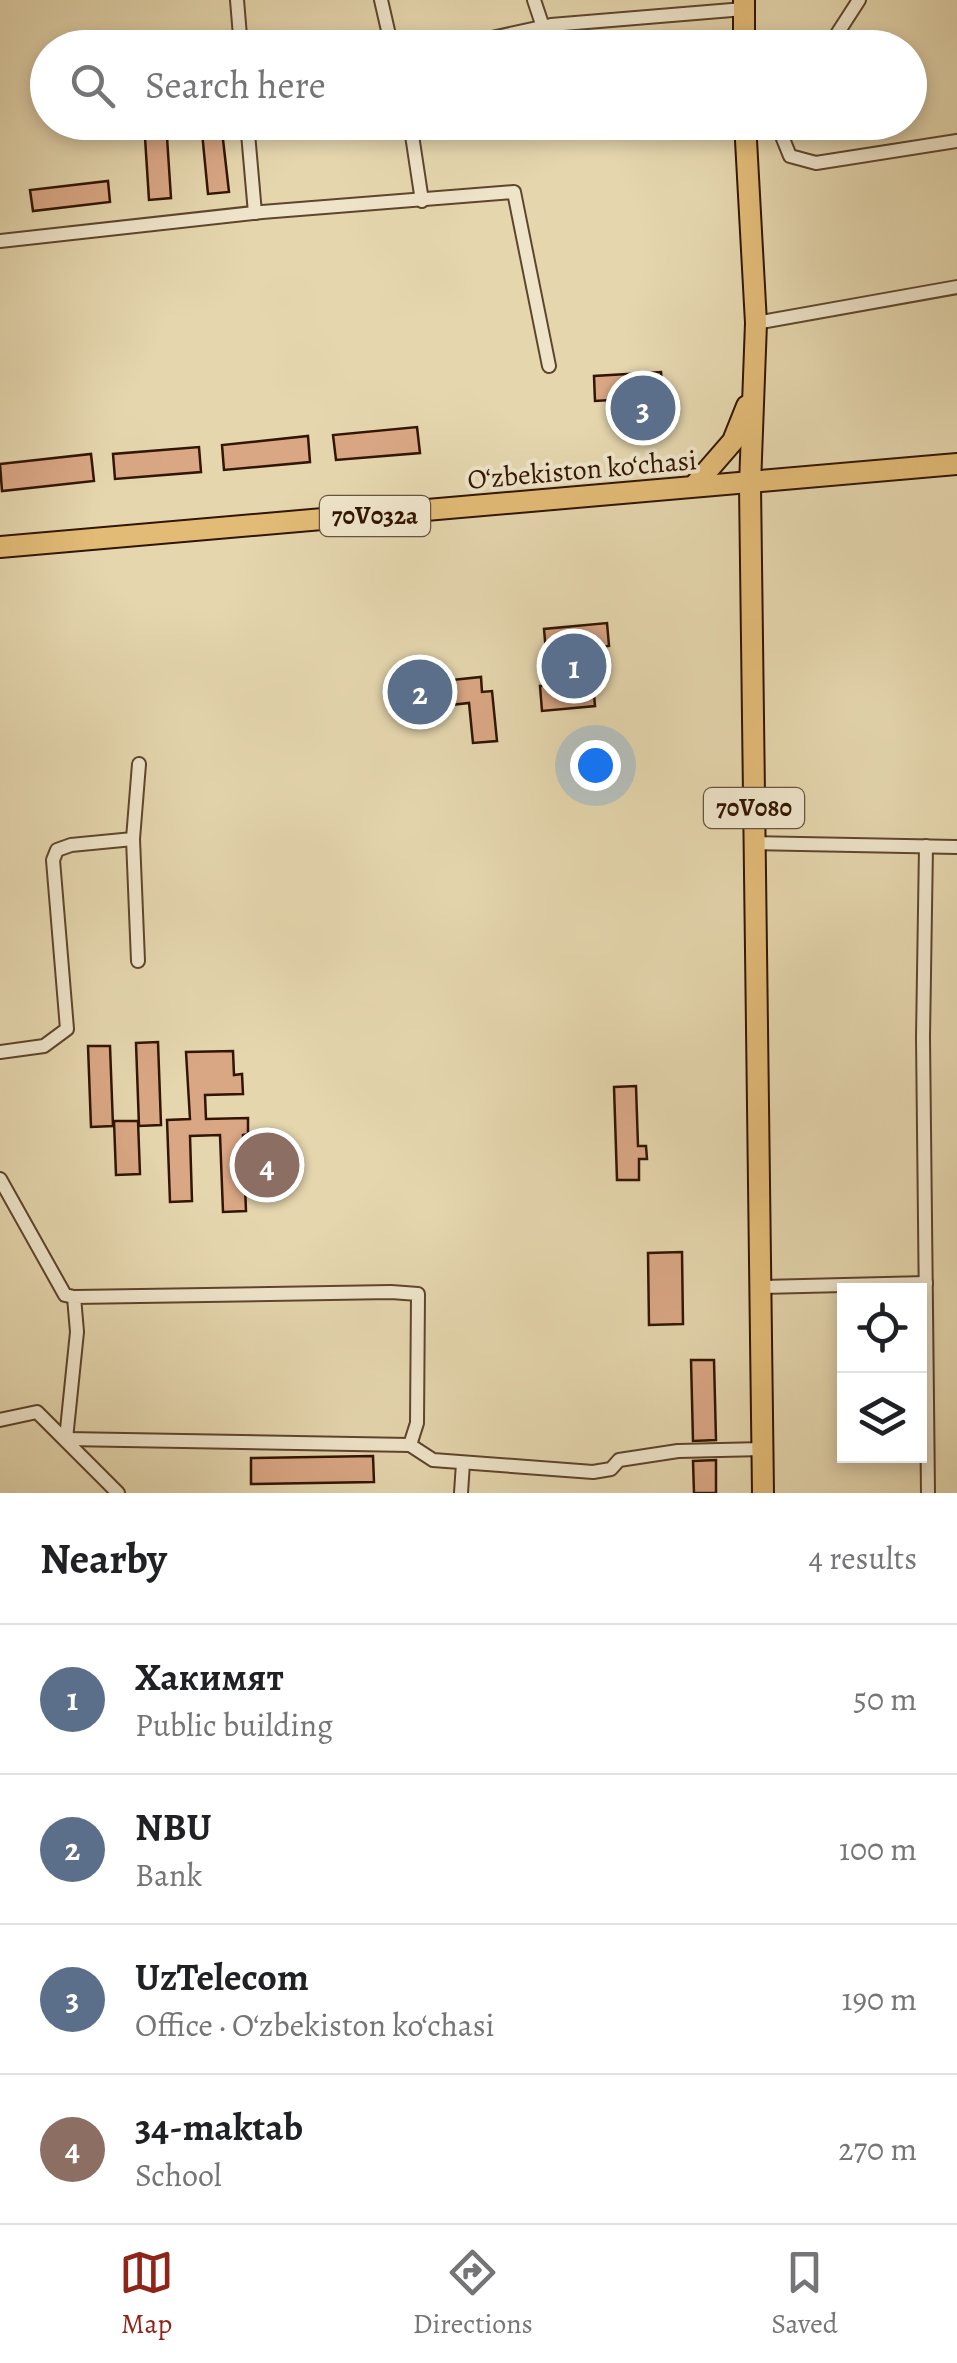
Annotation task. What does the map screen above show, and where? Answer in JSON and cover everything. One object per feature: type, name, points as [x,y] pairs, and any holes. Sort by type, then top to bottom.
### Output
[{"type":"main road","name":"70V080","points":[[747,140],[756,323],[750,485],[763,1493]]},
{"type":"main road","points":[[694,486],[733,441],[754,390]]},
{"type":"main road","name":"70V032a","points":[[750,485],[957,464]]},
{"type":"main road","name":"O‘zbekiston ko‘chasi","points":[[0,548],[694,486],[750,485]]},
{"type":"street","points":[[237,0],[240,30]]},
{"type":"street","points":[[381,0],[388,30]]},
{"type":"street","points":[[534,0],[543,27]]},
{"type":"street","points":[[840,30],[859,0]]},
{"type":"street","points":[[529,30],[744,5]]},
{"type":"street","points":[[249,140],[255,213]]},
{"type":"street","points":[[413,140],[422,201]]},
{"type":"street","points":[[785,140],[790,156],[816,163],[957,141]]},
{"type":"street","points":[[0,240],[255,213],[514,192],[549,366]]},
{"type":"street","points":[[756,323],[957,287]]},
{"type":"street","points":[[138,960],[132,840],[139,764]]},
{"type":"street","points":[[0,1052],[44,1046],[67,1029],[53,860],[58,850],[70,845],[132,840]]},
{"type":"street","points":[[754,843],[957,847]]},
{"type":"street","points":[[926,846],[926,1283]]},
{"type":"street","points":[[0,1179],[66,1295],[418,1294],[416,1423],[410,1445]]},
{"type":"street","points":[[760,1287],[837,1285]]},
{"type":"street","points":[[66,1439],[77,1332],[74,1297]]},
{"type":"street","points":[[927,1373],[928,1493]]},
{"type":"street","points":[[0,1420],[37,1412],[118,1493]]},
{"type":"street","points":[[66,1439],[410,1445],[433,1460],[593,1472],[611,1470],[620,1460],[678,1451],[763,1449]]},
{"type":"street","points":[[461,1493],[463,1462]]},
{"type":"building","points":[[145,140],[167,140],[171,198],[149,200]]},
{"type":"building","points":[[203,140],[223,140],[229,192],[208,194]]},
{"type":"building","points":[[108,181],[110,202],[33,211],[30,190]]},
{"type":"building","points":[[661,372],[663,397],[595,401],[594,376]]},
{"type":"building","points":[[417,427],[420,453],[336,460],[333,435]]},
{"type":"building","points":[[308,436],[310,462],[224,470],[222,445]]},
{"type":"building","points":[[199,447],[201,472],[115,479],[113,454]]},
{"type":"building","points":[[91,454],[94,481],[2,491],[0,464]]},
{"type":"building","points":[[607,623],[609,646],[590,648],[595,706],[542,711],[540,686],[560,685],[557,652],[546,652],[544,629]]},
{"type":"building","points":[[481,677],[482,692],[492,691],[497,741],[473,743],[469,703],[415,709],[413,684]]},
{"type":"building","points":[[158,1042],[161,1125],[139,1126],[136,1043]]},
{"type":"building","points":[[88,1046],[110,1046],[113,1126],[91,1127]]},
{"type":"building","points":[[233,1051],[234,1075],[242,1074],[243,1094],[205,1095],[206,1119],[248,1118],[248,1134],[243,1135],[246,1211],[223,1212],[220,1135],[190,1136],[192,1201],[170,1202],[167,1120],[190,1119],[186,1052]]},
{"type":"building","points":[[636,1086],[638,1146],[646,1146],[647,1159],[639,1159],[639,1180],[617,1180],[614,1087]]},
{"type":"building","points":[[114,1121],[138,1121],[140,1174],[116,1175]]},
{"type":"building","points":[[682,1252],[683,1324],[649,1325],[648,1253]]},
{"type":"building","points":[[691,1360],[714,1360],[716,1440],[693,1441]]},
{"type":"building","points":[[373,1456],[374,1482],[251,1484],[251,1458]]},
{"type":"building","points":[[716,1460],[716,1493],[694,1493],[693,1461]]},
{"type":"place","name":"UzTelecom","points":[[643,408]]},
{"type":"place","name":"Хакимят","points":[[574,666]]},
{"type":"place","name":"NBU","points":[[420,692]]},
{"type":"place","name":"34-maktab","points":[[267,1165]]}]
